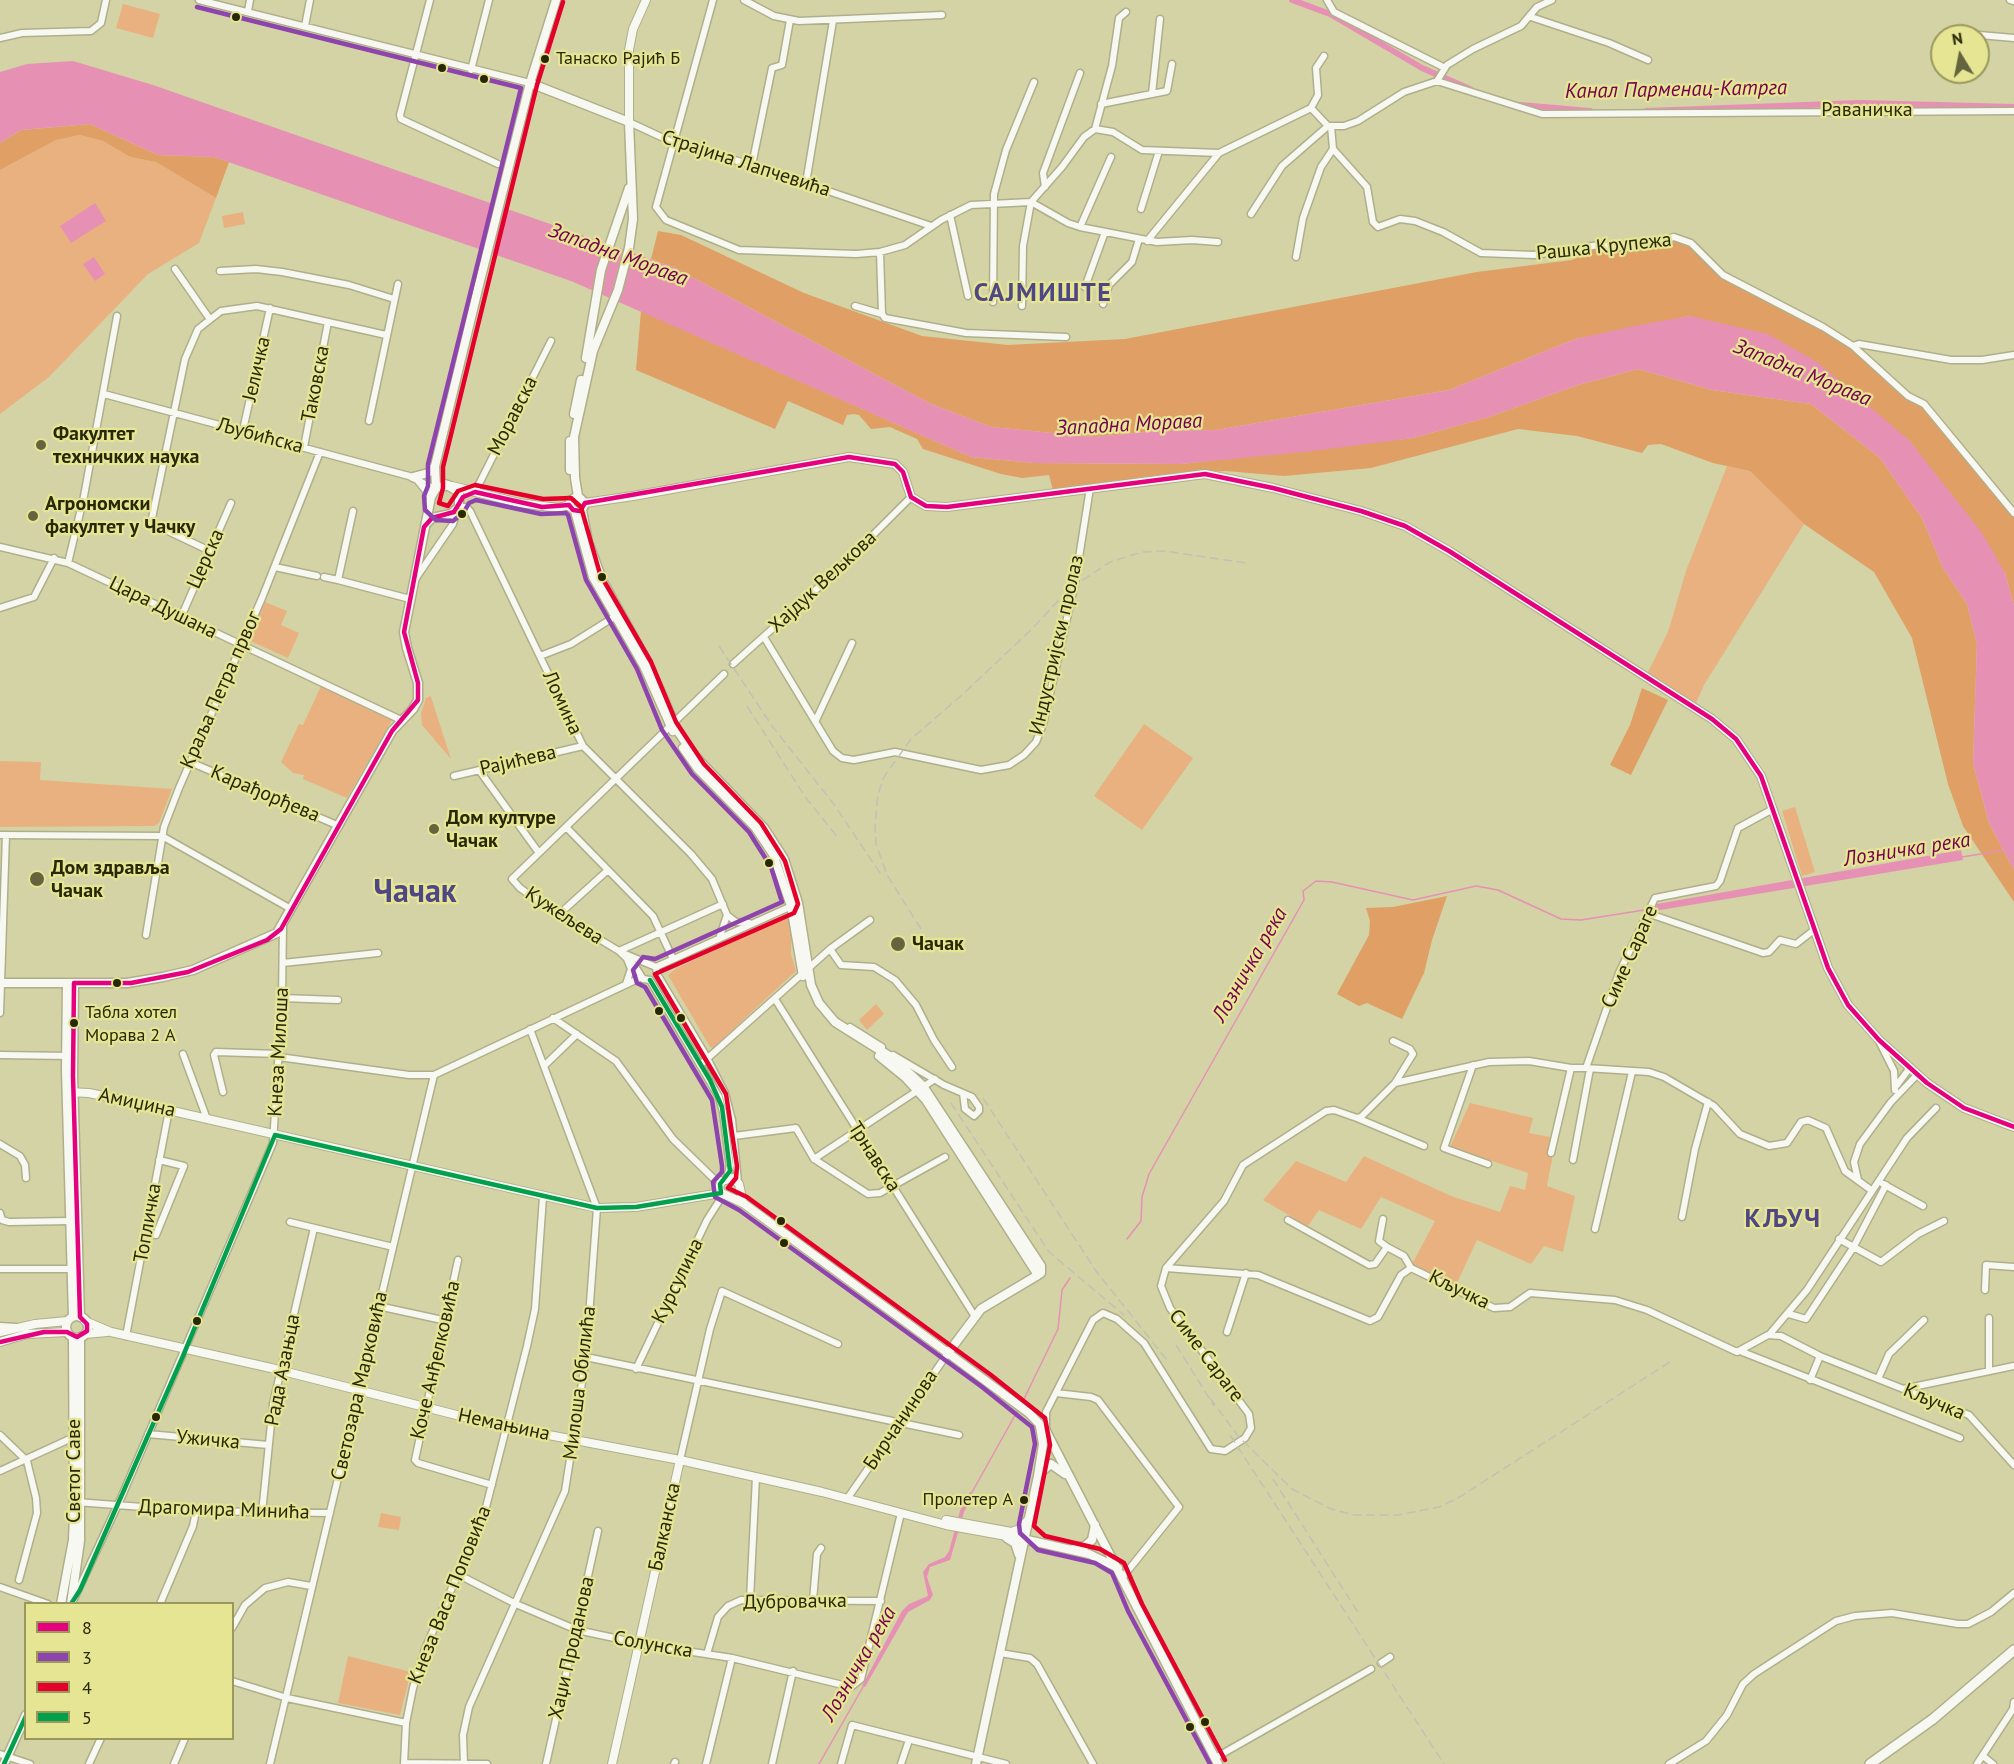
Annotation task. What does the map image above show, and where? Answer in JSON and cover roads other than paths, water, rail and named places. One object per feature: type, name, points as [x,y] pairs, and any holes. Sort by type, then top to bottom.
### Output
[{"type":"main road","points":[[1,983],[131,983],[188,972],[267,940],[283,926],[392,730],[413,710],[419,696],[418,683],[405,639],[410,599],[433,494],[436,463],[530,83],[556,0]]},
{"type":"main road","name":"Страјина Лапчевића","points":[[530,83],[629,122]]},
{"type":"main road","points":[[629,122],[628,201],[601,270],[591,350],[574,437],[577,504],[588,542],[617,615],[671,724],[698,769],[762,836],[778,864],[794,905],[816,1009],[826,1023],[886,1061],[920,1088]]},
{"type":"main road","points":[[591,350],[625,266],[633,219],[628,201]]},
{"type":"main road","points":[[414,478],[428,473],[436,463]]},
{"type":"main road","points":[[424,527],[432,518],[459,506],[459,492],[440,479],[436,463]]},
{"type":"main road","points":[[433,494],[450,485]]},
{"type":"main road","points":[[433,494],[435,510],[443,514]]},
{"type":"main road","points":[[617,615],[648,663],[669,710],[671,724]]},
{"type":"main road","points":[[70,983],[69,1056],[76,1335]]},
{"type":"main road","name":"Бирчанинова","points":[[920,1088],[1038,1275],[974,1315],[948,1353]]},
{"type":"main road","points":[[70,1092],[70,1221],[75,1269]]},
{"type":"main road","points":[[76,1335],[87,1327],[77,1319]]},
{"type":"main road","name":"Светог Саве","points":[[71,1602],[80,1541],[74,1437],[76,1335]]},
{"type":"main road","name":"Светог Саве","points":[[61,1602],[78,1502],[76,1335]]},
{"type":"main road","points":[[948,1353],[1020,1407],[1046,1431],[1216,1761]]},
{"type":"main road","points":[[977,1761],[1038,1476],[1043,1444],[1037,1421]]},
{"type":"main road","points":[[1038,1476],[1043,1468],[1051,1464],[1069,1479]]},
{"type":"main road","points":[[1027,1523],[1032,1536],[1041,1543]]},
{"type":"main road","points":[[1068,1548],[1089,1543],[1094,1535],[1095,1524]]},
{"type":"main road","points":[[1007,1538],[1017,1545],[1020,1559]]},
{"type":"main road","name":"Немањина","points":[[1023,1539],[1098,1556],[1118,1568]]},
{"type":"main road","points":[[1020,1559],[1030,1546],[1041,1543]]},
{"type":"main road","points":[[1870,1764],[1933,1719],[2014,1650]]},
{"type":"main road","points":[[4,1758],[24,1719]]},
{"type":"street","points":[[0,38],[31,33],[90,31],[101,23],[106,0]]},
{"type":"street","points":[[199,0],[530,83]]},
{"type":"street","points":[[248,11],[250,0]]},
{"type":"street","points":[[305,26],[310,0]]},
{"type":"street","points":[[430,0],[400,111],[401,119],[498,164]]},
{"type":"street","points":[[471,69],[489,0]]},
{"type":"street","points":[[629,122],[628,50],[633,29],[646,0]]},
{"type":"street","points":[[712,0],[674,143],[655,202],[666,220],[739,250],[856,254],[879,252],[905,245],[950,215],[971,205],[1031,202],[1068,223],[1080,227],[1143,240],[1218,242]]},
{"type":"street","points":[[744,0],[774,16],[790,20],[833,21],[942,15]]},
{"type":"street","name":"Раваничка","points":[[1327,0],[1334,12],[1441,74],[1542,114],[2014,111]]},
{"type":"street","points":[[1251,214],[1282,166],[1329,126],[1358,121],[1404,92],[1441,74],[1473,49],[1521,26],[1544,1],[1551,0]]},
{"type":"street","points":[[2010,0],[2014,1]]},
{"type":"street","points":[[1022,306],[1023,246],[1031,202],[1084,137],[1095,129],[1112,66],[1119,18],[1126,12]]},
{"type":"street","points":[[1531,17],[1599,39],[1648,60]]},
{"type":"street","points":[[1152,94],[1160,19]]},
{"type":"street","points":[[752,165],[772,69],[782,65],[790,20]]},
{"type":"street","points":[[806,183],[833,21]]},
{"type":"street","points":[[1990,36],[2014,38]]},
{"type":"street","points":[[1103,304],[1109,285],[1132,262],[1143,240],[1219,153],[1311,108],[1319,88],[1316,68],[1324,56]]},
{"type":"street","points":[[1101,104],[1152,94],[1169,88],[1172,64]]},
{"type":"street","points":[[1045,187],[1043,173],[1080,73]]},
{"type":"street","points":[[993,302],[993,204],[1006,150],[1034,82]]},
{"type":"street","points":[[1296,257],[1303,218],[1322,167],[1333,148],[1329,126],[1311,108]]},
{"type":"street","name":"Страјина Лапчевића","points":[[629,122],[674,143],[752,165],[932,226]]},
{"type":"street","points":[[1095,129],[1113,132],[1136,148],[1219,153]]},
{"type":"street","name":"Рашка Крупежа","points":[[1333,148],[1367,187],[1373,222],[1378,227],[1402,218],[1433,227],[1478,252],[1534,255],[1599,245],[1632,248],[1674,237],[1691,243],[1723,275],[1823,327],[1853,346],[1908,396],[1924,404],[2014,513]]},
{"type":"street","points":[[1141,209],[1159,151]]},
{"type":"street","points":[[1080,227],[1111,157]]},
{"type":"street","points":[[950,215],[968,296]]},
{"type":"street","points":[[1085,287],[1105,232]]},
{"type":"street","points":[[879,252],[882,314]]},
{"type":"street","points":[[175,269],[209,318]]},
{"type":"street","points":[[220,271],[256,269],[282,272],[349,285],[394,298]]},
{"type":"street","points":[[369,421],[398,284]]},
{"type":"street","points":[[210,551],[152,523],[188,349],[198,329],[209,318],[232,308],[257,306],[386,335]]},
{"type":"street","points":[[855,306],[882,314],[885,318],[966,333],[1065,337]]},
{"type":"street","name":"Јеличка","points":[[243,430],[270,308]]},
{"type":"street","points":[[68,562],[104,394],[117,316]]},
{"type":"street","name":"Таковска","points":[[304,447],[328,322]]},
{"type":"street","name":"Моравска","points":[[476,492],[552,341]]},
{"type":"street","name":"Рашка Крупежа","points":[[1853,346],[1859,344],[1951,360],[1982,360],[2014,355]]},
{"type":"street","name":"Љубићска","points":[[104,394],[414,478],[433,494]]},
{"type":"street","name":"Краља Петра првог","points":[[146,935],[162,836],[190,762],[274,567],[320,452]]},
{"type":"street","points":[[450,485],[542,507],[623,498],[849,457],[895,464],[903,472],[911,497],[926,506],[947,507],[1205,474],[1274,488],[1368,513],[1405,526],[1718,723],[1736,739],[1756,765],[1773,808],[1793,875],[1828,968],[1848,1005],[1879,1040],[1917,1075],[1964,1108],[2014,1127]]},
{"type":"street","name":"Индустријски пролаз","points":[[764,637],[833,751],[847,760],[895,752],[981,770],[1009,765],[1024,755],[1036,742],[1043,724],[1075,583],[1090,488]]},
{"type":"street","points":[[414,581],[453,524],[459,506],[469,494],[476,492]]},
{"type":"street","name":"Хајдук Вељкова","points":[[733,664],[911,497]]},
{"type":"street","name":"Церска","points":[[182,615],[231,503]]},
{"type":"street","name":"Ломина","points":[[459,506],[466,507],[470,511],[583,746],[618,778],[706,871],[727,915]]},
{"type":"street","points":[[338,580],[353,511]]},
{"type":"street","name":"Цара Душана","points":[[0,547],[68,562],[401,720]]},
{"type":"street","points":[[0,608],[34,597],[54,558]]},
{"type":"street","points":[[274,567],[338,580],[410,599]]},
{"type":"street","points":[[540,656],[571,644],[617,615]]},
{"type":"street","points":[[816,720],[852,643]]},
{"type":"street","points":[[479,770],[539,853],[724,674]]},
{"type":"street","points":[[669,710],[682,714]]},
{"type":"street","name":"Рајићева","points":[[454,776],[583,746]]},
{"type":"street","name":"Карађорђева","points":[[190,762],[339,826]]},
{"type":"street","name":"Симе Сараге","points":[[1573,1160],[1588,1068],[1619,973],[1655,898],[1716,886],[1720,881],[1738,828],[1773,808]]},
{"type":"street","points":[[566,827],[644,906],[661,932],[673,958]]},
{"type":"street","points":[[0,1013],[3,835],[162,836],[291,909]]},
{"type":"street","name":"Кужељева","points":[[539,853],[512,879],[520,888],[554,912],[619,951],[648,964],[656,971]]},
{"type":"street","points":[[566,908],[608,870]]},
{"type":"street","points":[[619,951],[723,904]]},
{"type":"street","points":[[650,980],[664,963],[673,958],[794,905]]},
{"type":"street","points":[[1647,913],[1763,953],[1769,952],[1780,940],[1796,944],[1814,930]]},
{"type":"street","points":[[719,939],[727,915],[736,922],[756,922]]},
{"type":"street","points":[[700,1065],[830,949],[870,920]]},
{"type":"street","name":"Кнеза Милоша","points":[[72,1602],[80,1590],[117,1506],[275,1135],[283,926]]},
{"type":"street","points":[[830,949],[842,965],[874,967],[895,980],[916,1005],[934,1040],[952,1067]]},
{"type":"street","name":"Кужељева","points":[[619,951],[641,974]]},
{"type":"street","points":[[283,963],[378,953]]},
{"type":"street","points":[[626,984],[630,969],[627,958]]},
{"type":"street","points":[[662,983],[664,963]]},
{"type":"street","points":[[223,1092],[214,1055],[216,1052],[279,1056],[413,1076],[434,1075],[626,984],[641,974],[648,964]]},
{"type":"street","points":[[807,970],[819,998],[834,1016],[935,1079],[963,1093]]},
{"type":"street","points":[[656,971],[708,1059],[725,1094],[734,1136],[738,1186],[742,1203]]},
{"type":"street","points":[[641,974],[650,980],[719,1097],[730,1166],[719,1187],[724,1195],[742,1203],[948,1353]]},
{"type":"street","points":[[282,998],[338,1000]]},
{"type":"street","name":"Трнавска","points":[[775,999],[974,1315]]},
{"type":"street","points":[[553,1018],[616,1061],[673,1139],[714,1179],[724,1179],[738,1186]]},
{"type":"street","name":"Милоша Обилића","points":[[464,1763],[463,1735],[469,1707],[559,1509],[574,1440],[586,1357],[597,1209],[530,1029]]},
{"type":"street","points":[[544,1066],[577,1034]]},
{"type":"street","points":[[1879,1040],[1894,1071],[1895,1090]]},
{"type":"street","points":[[1357,1118],[1395,1083],[1413,1054],[1393,1041]]},
{"type":"street","name":"Амиџина","points":[[183,1054],[207,1119]]},
{"type":"street","points":[[0,1055],[69,1056]]},
{"type":"street","points":[[1395,1083],[1489,1062],[1529,1061],[1571,1068],[1632,1072],[1664,1077],[1708,1102],[1740,1134],[1769,1146],[1787,1143],[1804,1120],[1823,1126],[1828,1131],[1842,1165],[1871,1190]]},
{"type":"street","points":[[1473,1065],[1444,1148],[1488,1164]]},
{"type":"street","points":[[1551,1153],[1571,1068]]},
{"type":"street","points":[[1891,1102],[1895,1090],[1909,1068]]},
{"type":"street","points":[[1595,1230],[1632,1072]]},
{"type":"street","name":"Светозара Марковића","points":[[270,1764],[434,1075]]},
{"type":"street","points":[[1858,1180],[1854,1162],[1860,1144],[1891,1102],[1917,1075]]},
{"type":"street","points":[[814,1159],[855,1129],[935,1079]]},
{"type":"street","name":"Амиџина","points":[[70,1092],[169,1110],[597,1209],[636,1207],[724,1195]]},
{"type":"street","points":[[1682,1217],[1695,1149],[1708,1102]]},
{"type":"street","points":[[1740,1351],[1768,1335],[1788,1314],[1907,1138],[1936,1108]]},
{"type":"street","name":"Топличка","points":[[126,1336],[169,1110]]},
{"type":"street","points":[[1166,1268],[1224,1201],[1243,1165],[1326,1111],[1334,1110],[1357,1118],[1424,1146]]},
{"type":"street","points":[[734,1136],[796,1128],[814,1159],[863,1193],[874,1195],[945,1157]]},
{"type":"street","points":[[0,1144],[20,1156],[25,1165],[26,1178]]},
{"type":"street","points":[[147,1233],[156,1235],[184,1166],[159,1160]]},
{"type":"street","points":[[1842,1165],[1847,1166],[1854,1162]]},
{"type":"street","points":[[1878,1180],[1923,1206]]},
{"type":"street","points":[[1788,1314],[1806,1319],[1852,1248],[1886,1185]]},
{"type":"street","points":[[724,1195],[738,1186]]},
{"type":"street","name":"Курсулина","points":[[636,1369],[707,1220],[724,1195]]},
{"type":"street","name":"Кнеза Васа Поповића","points":[[404,1763],[406,1723],[413,1688],[425,1648],[484,1515],[492,1485],[535,1309],[543,1197]]},
{"type":"street","points":[[0,1212],[3,1220],[9,1222],[70,1221]]},
{"type":"street","points":[[1383,1219],[1379,1241],[1404,1256],[1411,1268]]},
{"type":"street","points":[[1288,1220],[1369,1265],[1375,1264],[1387,1247]]},
{"type":"street","points":[[1839,1239],[1881,1262],[1918,1234],[1944,1221]]},
{"type":"street","points":[[290,1222],[393,1246]]},
{"type":"street","name":"Рада Азањца","points":[[262,1513],[273,1404],[314,1228]]},
{"type":"street","name":"Коче Анђелковића","points":[[458,1260],[447,1321],[425,1408],[415,1460],[418,1463],[492,1485]]},
{"type":"street","points":[[1985,1290],[1986,1265],[2014,1267]]},
{"type":"street","name":"Симе Сараге","points":[[1037,1421],[1046,1412],[1093,1320],[1100,1313],[1107,1313],[1117,1318],[1144,1343],[1211,1449],[1225,1451],[1247,1436],[1251,1427],[1247,1412],[1167,1304],[1161,1286],[1166,1268]]},
{"type":"street","name":"Кључка","points":[[1166,1268],[1258,1275],[1374,1321],[1401,1275],[1411,1268],[1494,1308],[1510,1306],[1530,1293],[1615,1300],[1647,1310],[1730,1350],[1740,1351],[1960,1438]]},
{"type":"street","points":[[0,1269],[75,1269]]},
{"type":"street","points":[[1227,1332],[1245,1273]]},
{"type":"street","name":"Балканска","points":[[612,1764],[697,1382],[722,1291],[838,1344]]},
{"type":"street","points":[[378,1306],[447,1321]]},
{"type":"street","points":[[1989,1318],[1989,1371]]},
{"type":"street","points":[[0,1332],[77,1319]]},
{"type":"street","name":"Немањина","points":[[77,1319],[126,1336],[280,1371],[505,1427],[680,1460],[1007,1538],[1023,1539]]},
{"type":"street","points":[[1878,1379],[1889,1354],[1924,1320]]},
{"type":"street","points":[[0,1326],[20,1327]]},
{"type":"street","points":[[0,1342],[27,1334],[76,1335],[111,1332]]},
{"type":"street","name":"Кључка","points":[[1768,1335],[1781,1336],[1820,1356],[1969,1415],[2014,1465]]},
{"type":"street","name":"Бирчанинова","points":[[847,1499],[948,1353]]},
{"type":"street","points":[[1809,1380],[1820,1356]]},
{"type":"street","points":[[586,1357],[959,1435]]},
{"type":"street","points":[[1903,1389],[2014,1366]]},
{"type":"street","points":[[1056,1393],[1091,1397],[1098,1400],[1179,1507],[1122,1578]]},
{"type":"street","name":"Симе Сараге","points":[[1046,1412],[1046,1431]]},
{"type":"street","name":"Ужичка","points":[[148,1434],[268,1445]]},
{"type":"street","points":[[0,1435],[25,1460],[33,1480],[37,1513],[19,1580]]},
{"type":"street","points":[[0,1471],[74,1437]]},
{"type":"street","points":[[750,1599],[756,1477]]},
{"type":"street","name":"Драгомира Минића","points":[[78,1502],[196,1511],[330,1513]]},
{"type":"street","points":[[161,1602],[193,1526],[196,1511]]},
{"type":"street","points":[[881,1601],[901,1513]]},
{"type":"street","name":"Немањина","points":[[926,1518],[1011,1532],[1027,1523]]},
{"type":"street","name":"Хаџи Проданова","points":[[546,1764],[598,1531]]},
{"type":"street","points":[[813,1600],[817,1554],[821,1548]]},
{"type":"street","name":"Солунска","points":[[459,1575],[516,1604],[577,1630],[640,1644],[732,1658],[793,1671],[848,1687],[861,1680],[881,1601]]},
{"type":"street","points":[[234,1624],[245,1605],[265,1588],[288,1582],[311,1586]]},
{"type":"street","points":[[0,1587],[42,1602]]},
{"type":"street","points":[[1670,1764],[1706,1741],[1727,1715],[1743,1684],[1754,1674],[1836,1621],[1855,1616],[1892,1612],[1958,1624],[1968,1623],[1982,1618],[2014,1594]]},
{"type":"street","name":"Дубровачка","points":[[707,1654],[718,1617],[734,1603],[750,1599],[881,1601]]},
{"type":"street","points":[[1000,1653],[1030,1658],[1037,1664],[1093,1764]]},
{"type":"street","points":[[1381,1663],[1390,1657]]},
{"type":"street","points":[[706,1764],[732,1658]]},
{"type":"street","points":[[1216,1761],[1371,1669]]},
{"type":"street","points":[[772,1764],[793,1671]]},
{"type":"street","points":[[234,1682],[287,1698],[406,1723]]},
{"type":"street","points":[[1977,1764],[2013,1709],[2014,1702]]},
{"type":"street","points":[[841,1764],[852,1725],[977,1761],[1006,1764]]},
{"type":"street","points":[[89,1764],[99,1740]]},
{"type":"street","points":[[174,1764],[184,1740]]},
{"type":"street","points":[[901,1764],[909,1740]]},
{"type":"street","points":[[1983,1756],[1993,1764]]},
{"type":"street","points":[[4,1758],[30,1764]]},
{"type":"street","points":[[404,1763],[487,1764]]},
{"type":"water","name":"Западна Морава","points":[[73,61],[153,85],[673,267],[931,404],[991,427],[1094,437],[1157,431],[1216,430],[1449,390],[1575,339],[1690,316],[1768,334],[1817,362],[1909,440],[1982,533],[2005,573],[2014,606],[2014,870],[1989,823],[1973,763],[1977,644],[1967,604],[1943,568],[1922,518],[1880,458],[1811,404],[1712,390],[1638,369],[1578,385],[1489,417],[1413,438],[1181,464],[1034,463],[971,457],[571,281],[214,157],[158,155],[90,124],[21,130],[0,143],[0,72],[27,64]]},
{"type":"water","points":[[95,203],[106,221],[71,243],[60,226]]},
{"type":"water","points":[[94,257],[105,274],[95,281],[83,264]]},
{"type":"water","points":[[1961,850],[1963,860],[1654,911],[1657,904]]},
{"type":"water","points":[[970,1492],[973,1494],[964,1512],[950,1560],[930,1567],[927,1577],[933,1595],[930,1600],[908,1612],[865,1687],[862,1686],[902,1611],[909,1604],[928,1596],[923,1572],[929,1564],[945,1557],[949,1551],[960,1511]]},
{"type":"waterway","name":"Канал Парменац-Катрга","points":[[1292,0],[1330,14],[1422,68],[1470,89]]},
{"type":"waterway","name":"Канал Парменац-Катрга","points":[[1646,111],[1860,103],[2014,107]]},
{"type":"waterway","name":"Канал Парменац-Катрга","points":[[1520,105],[1590,111]]},
{"type":"waterway","name":"Лозничка река","points":[[1962,857],[2005,850]]},
{"type":"waterway","name":"Лозничка река","points":[[1127,1239],[1141,1221],[1142,1197],[1149,1174],[1304,900],[1303,891],[1316,881],[1332,882],[1413,900],[1476,886],[1498,890],[1561,919],[1581,920],[1644,910]]},
{"type":"waterway","name":"Лозничка река","points":[[1022,1403],[1058,1329],[1062,1290],[1070,1278]]},
{"type":"waterway","name":"Лозничка река","points":[[971,1494],[1018,1410]]},
{"type":"waterway","name":"Лозничка река","points":[[819,1764],[863,1687]]},
{"type":"railway","points":[[921,929],[887,875],[876,844],[878,794],[884,777],[911,739],[1032,629],[1068,590],[1110,562],[1142,552],[1164,551],[1246,563]]},
{"type":"railway","points":[[719,646],[772,726],[833,803],[882,876]]},
{"type":"railway","points":[[747,706],[806,798],[839,839]]},
{"type":"railway","points":[[983,1098],[1096,1271],[1167,1360]]},
{"type":"railway","points":[[951,1103],[1049,1252],[1124,1315]]},
{"type":"railway","points":[[1176,1345],[1214,1406]]},
{"type":"railway","points":[[1210,1398],[1238,1436],[1292,1489],[1331,1509],[1354,1515],[1398,1515],[1439,1507],[1458,1498],[1673,1360]]},
{"type":"railway","points":[[1230,1435],[1444,1764]]},
{"type":"railway","points":[[1273,1479],[1359,1614]]},
{"type":"place","name":"Танаско Рајић Б","points":[[545,59]]},
{"type":"place","name":"Факултет техничких наука","points":[[41,445]]},
{"type":"place","name":"Агрономски факултет у Чачку","points":[[33,516]]},
{"type":"place","name":"Дом културе Чачак","points":[[434,829]]},
{"type":"place","name":"Дом здравља Чачак","points":[[37,879]]},
{"type":"place","name":"Чачак","points":[[898,944]]},
{"type":"place","name":"Табла хотел Морава 2 А","points":[[74,1023]]},
{"type":"place","name":"Пролетер А","points":[[1024,1500]]},
{"type":"district","name":"САЈМИШТЕ","points":[[1043,294]]},
{"type":"district","name":"Чачак","points":[[415,893]]},
{"type":"district","name":"КЉУЧ","points":[[1783,1220]]}]
